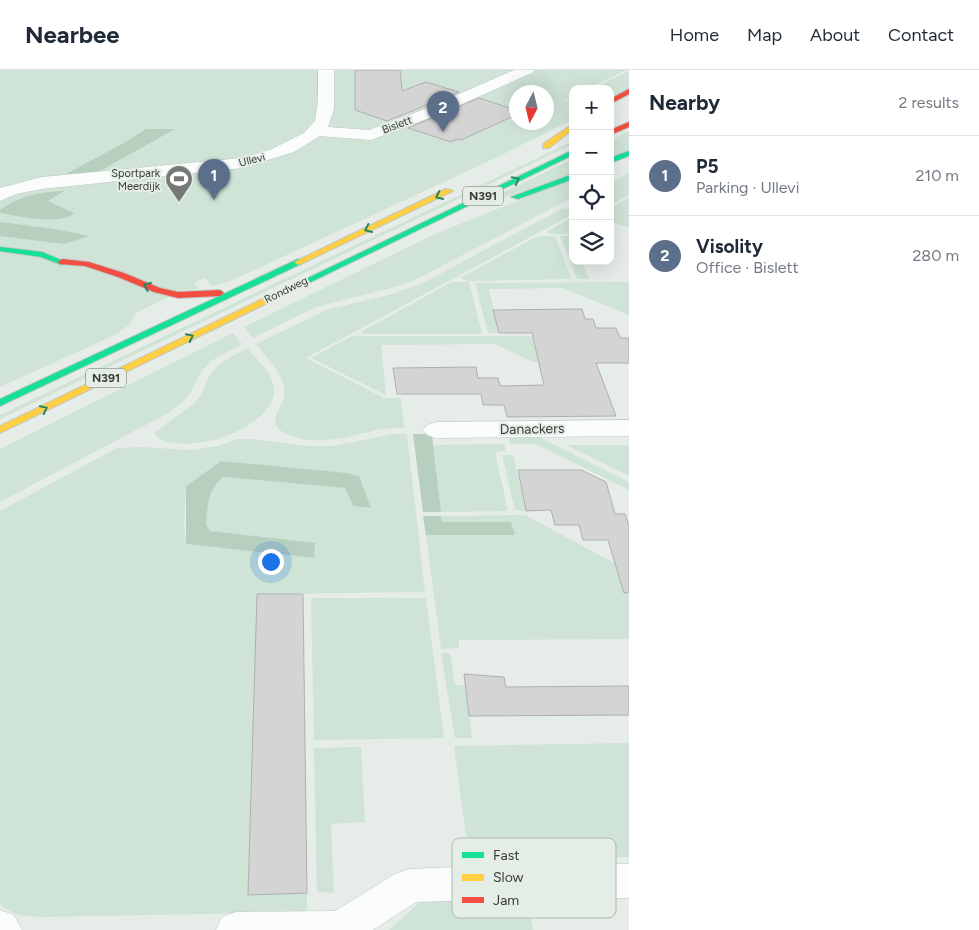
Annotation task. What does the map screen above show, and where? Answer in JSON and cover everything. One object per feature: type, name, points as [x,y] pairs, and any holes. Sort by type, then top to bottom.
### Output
[{"type":"main road","points":[[614,100],[629,91]]},
{"type":"main road","points":[[614,132],[629,124]]},
{"type":"main road","points":[[569,129],[542,148],[569,135]]},
{"type":"main road","points":[[614,159],[629,153]]},
{"type":"main road","name":"Rondweg","points":[[0,430],[569,154]]},
{"type":"main road","name":"N391","points":[[501,202],[569,177]]},
{"type":"main road","name":"Rondweg","points":[[0,403],[457,188]]},
{"type":"main road","name":"N391","points":[[393,239],[476,212]]},
{"type":"main road","points":[[0,249],[42,256],[62,262],[136,294]]},
{"type":"main road","points":[[62,262],[86,264],[121,275],[157,290],[178,295],[219,293],[255,282]]},
{"type":"main road","points":[[125,344],[145,326],[148,320]]},
{"type":"street","points":[[318,130],[324,119],[326,70]]},
{"type":"street","name":"Bislett","points":[[318,130],[371,134],[431,112],[527,70]]},
{"type":"street","name":"Ullevi","points":[[0,195],[10,190],[42,184],[242,163],[292,147],[318,130]]},
{"type":"street","name":"Danackers","points":[[436,430],[629,428]]},
{"type":"street","points":[[616,881],[629,881]]},
{"type":"street","points":[[236,930],[341,929],[409,886],[452,884]]},
{"type":"green space","name":"Sportpark Meerdijk","points":[[0,70],[626,70],[596,85],[569,85],[569,98],[557,104],[569,100],[569,121],[554,129],[554,85],[509,85],[509,130],[552,130],[233,280],[212,287],[205,278],[194,283],[199,289],[182,290],[136,313],[130,324],[117,334],[0,387]]},
{"type":"green space","points":[[629,71],[629,88],[614,96],[614,85],[600,85]]},
{"type":"green space","points":[[146,129],[175,129],[98,172],[64,175],[124,143]]},
{"type":"green space","points":[[629,131],[629,150],[614,156],[614,139]]},
{"type":"green space","points":[[569,143],[569,146],[0,419],[0,415]]},
{"type":"green space","points":[[569,161],[569,174],[481,206],[477,205]]},
{"type":"green space","points":[[629,173],[629,195],[614,203],[614,181]]},
{"type":"green space","points":[[569,181],[569,199],[421,277],[399,286],[316,307],[253,338],[244,327],[435,234]]},
{"type":"green space","points":[[64,191],[48,201],[74,213],[68,217],[49,220],[0,213],[0,210],[7,205],[21,198]]},
{"type":"green space","points":[[629,198],[629,228],[614,222],[614,206]]},
{"type":"green space","points":[[563,208],[569,210],[569,216],[306,358],[384,398],[401,398],[404,428],[380,429],[332,440],[298,438],[281,431],[275,418],[283,400],[284,392],[281,377],[256,344],[329,309],[389,295],[421,284]]},
{"type":"green space","points":[[569,219],[569,234],[546,232]]},
{"type":"green space","points":[[0,222],[55,229],[89,236],[64,244],[0,236]]},
{"type":"green space","points":[[555,236],[571,279],[469,281],[460,278],[536,237]]},
{"type":"green space","points":[[560,236],[569,236],[569,259]]},
{"type":"green space","points":[[571,265],[583,265],[589,279],[577,279]]},
{"type":"green space","points":[[452,282],[469,282],[482,334],[363,334],[361,332]]},
{"type":"green space","points":[[629,282],[629,315],[563,288],[489,289],[499,333],[488,333],[475,283]]},
{"type":"green space","points":[[233,333],[242,344],[211,361],[200,373],[189,396],[170,412],[0,502],[0,449]]},
{"type":"green space","points":[[352,336],[557,336],[618,363],[533,362],[495,344],[381,345],[386,395],[311,358]]},
{"type":"green space","points":[[247,348],[264,368],[273,384],[274,390],[270,404],[259,417],[244,428],[205,442],[186,444],[169,442],[156,436],[155,432],[192,405],[201,396],[208,378],[219,364]]},
{"type":"green space","points":[[393,434],[407,434],[425,592],[257,594],[248,894],[307,893],[307,912],[41,917],[19,915],[5,908],[0,904],[0,511],[117,448],[139,447],[192,450],[218,446],[237,439],[307,446],[334,446]],"holes":[[[221,461],[348,473],[359,476],[371,508],[353,506],[345,488],[223,477],[211,493],[205,525],[210,531],[314,558],[186,544],[184,524],[186,486]]]},
{"type":"green space","points":[[413,434],[432,434],[441,512],[423,512]]},
{"type":"green space","points":[[539,437],[629,482],[629,490],[536,444],[512,444],[511,446],[509,438]]},
{"type":"green space","points":[[504,444],[506,451],[495,452],[508,511],[441,512],[434,445]]},
{"type":"green space","points":[[566,445],[629,445],[629,476]]},
{"type":"green space","points":[[502,455],[513,455],[526,511],[515,510]]},
{"type":"green space","points":[[221,461],[348,473],[359,476],[371,508],[353,506],[345,488],[223,477],[214,487],[209,499],[206,525],[210,531],[315,543],[314,558],[186,544],[186,486]]},
{"type":"green space","points":[[525,515],[629,571],[629,639],[459,640],[459,648],[441,649],[426,535],[514,535],[511,522],[442,522],[441,516]]},
{"type":"green space","points":[[423,516],[441,516],[442,522],[511,522],[515,535],[426,535]]},
{"type":"green space","points":[[311,598],[426,598],[444,738],[314,740]]},
{"type":"green space","points":[[441,653],[450,653],[455,685],[465,685],[472,738],[455,738]]},
{"type":"green space","points":[[629,743],[629,857],[616,857],[616,838],[466,838],[454,746]]},
{"type":"green space","points":[[361,747],[365,822],[331,824],[334,893],[317,892],[314,748]]},
{"type":"green space","points":[[452,900],[452,918],[531,918],[533,930],[389,930],[421,901]]},
{"type":"building","points":[[355,70],[400,70],[402,91],[426,82],[459,92],[387,121],[355,110]]},
{"type":"building","points":[[479,98],[509,108],[509,118],[461,140],[458,139],[451,142],[408,128]]},
{"type":"building","points":[[582,309],[585,319],[593,319],[596,328],[616,328],[620,338],[629,338],[629,363],[596,363],[616,416],[507,417],[504,405],[483,405],[481,394],[397,394],[393,368],[476,367],[478,378],[498,378],[500,386],[544,385],[532,333],[499,333],[493,310]]},
{"type":"building","points":[[518,470],[581,470],[606,482],[615,514],[625,514],[629,526],[629,592],[624,593],[608,540],[583,540],[579,525],[555,525],[551,510],[526,511]]},
{"type":"building","points":[[257,594],[303,594],[307,893],[248,895]]},
{"type":"building","points":[[464,674],[504,677],[506,687],[629,686],[629,715],[469,716]]},
{"type":"traffic: fast","points":[[614,159],[629,153]]},
{"type":"traffic: fast","points":[[283,292],[569,154]]},
{"type":"traffic: fast","points":[[515,197],[569,177]]},
{"type":"traffic: fast","points":[[0,249],[42,255],[62,262]]},
{"type":"traffic: fast","points":[[0,403],[298,262]]},
{"type":"traffic: slow","points":[[546,146],[569,129]]},
{"type":"traffic: slow","points":[[298,262],[449,191]]},
{"type":"traffic: slow","points":[[0,430],[283,292]]},
{"type":"traffic: jam","points":[[614,100],[629,91]]},
{"type":"traffic: jam","points":[[614,131],[629,124]]},
{"type":"traffic: jam","points":[[62,262],[86,264],[121,275],[157,290],[178,295],[220,293]]},
{"type":"place","name":"Visolity","points":[[443,132]]},
{"type":"place","name":"P5","points":[[214,200]]},
{"type":"place","name":"Sportpark Meerdijk","points":[[179,203]]}]
